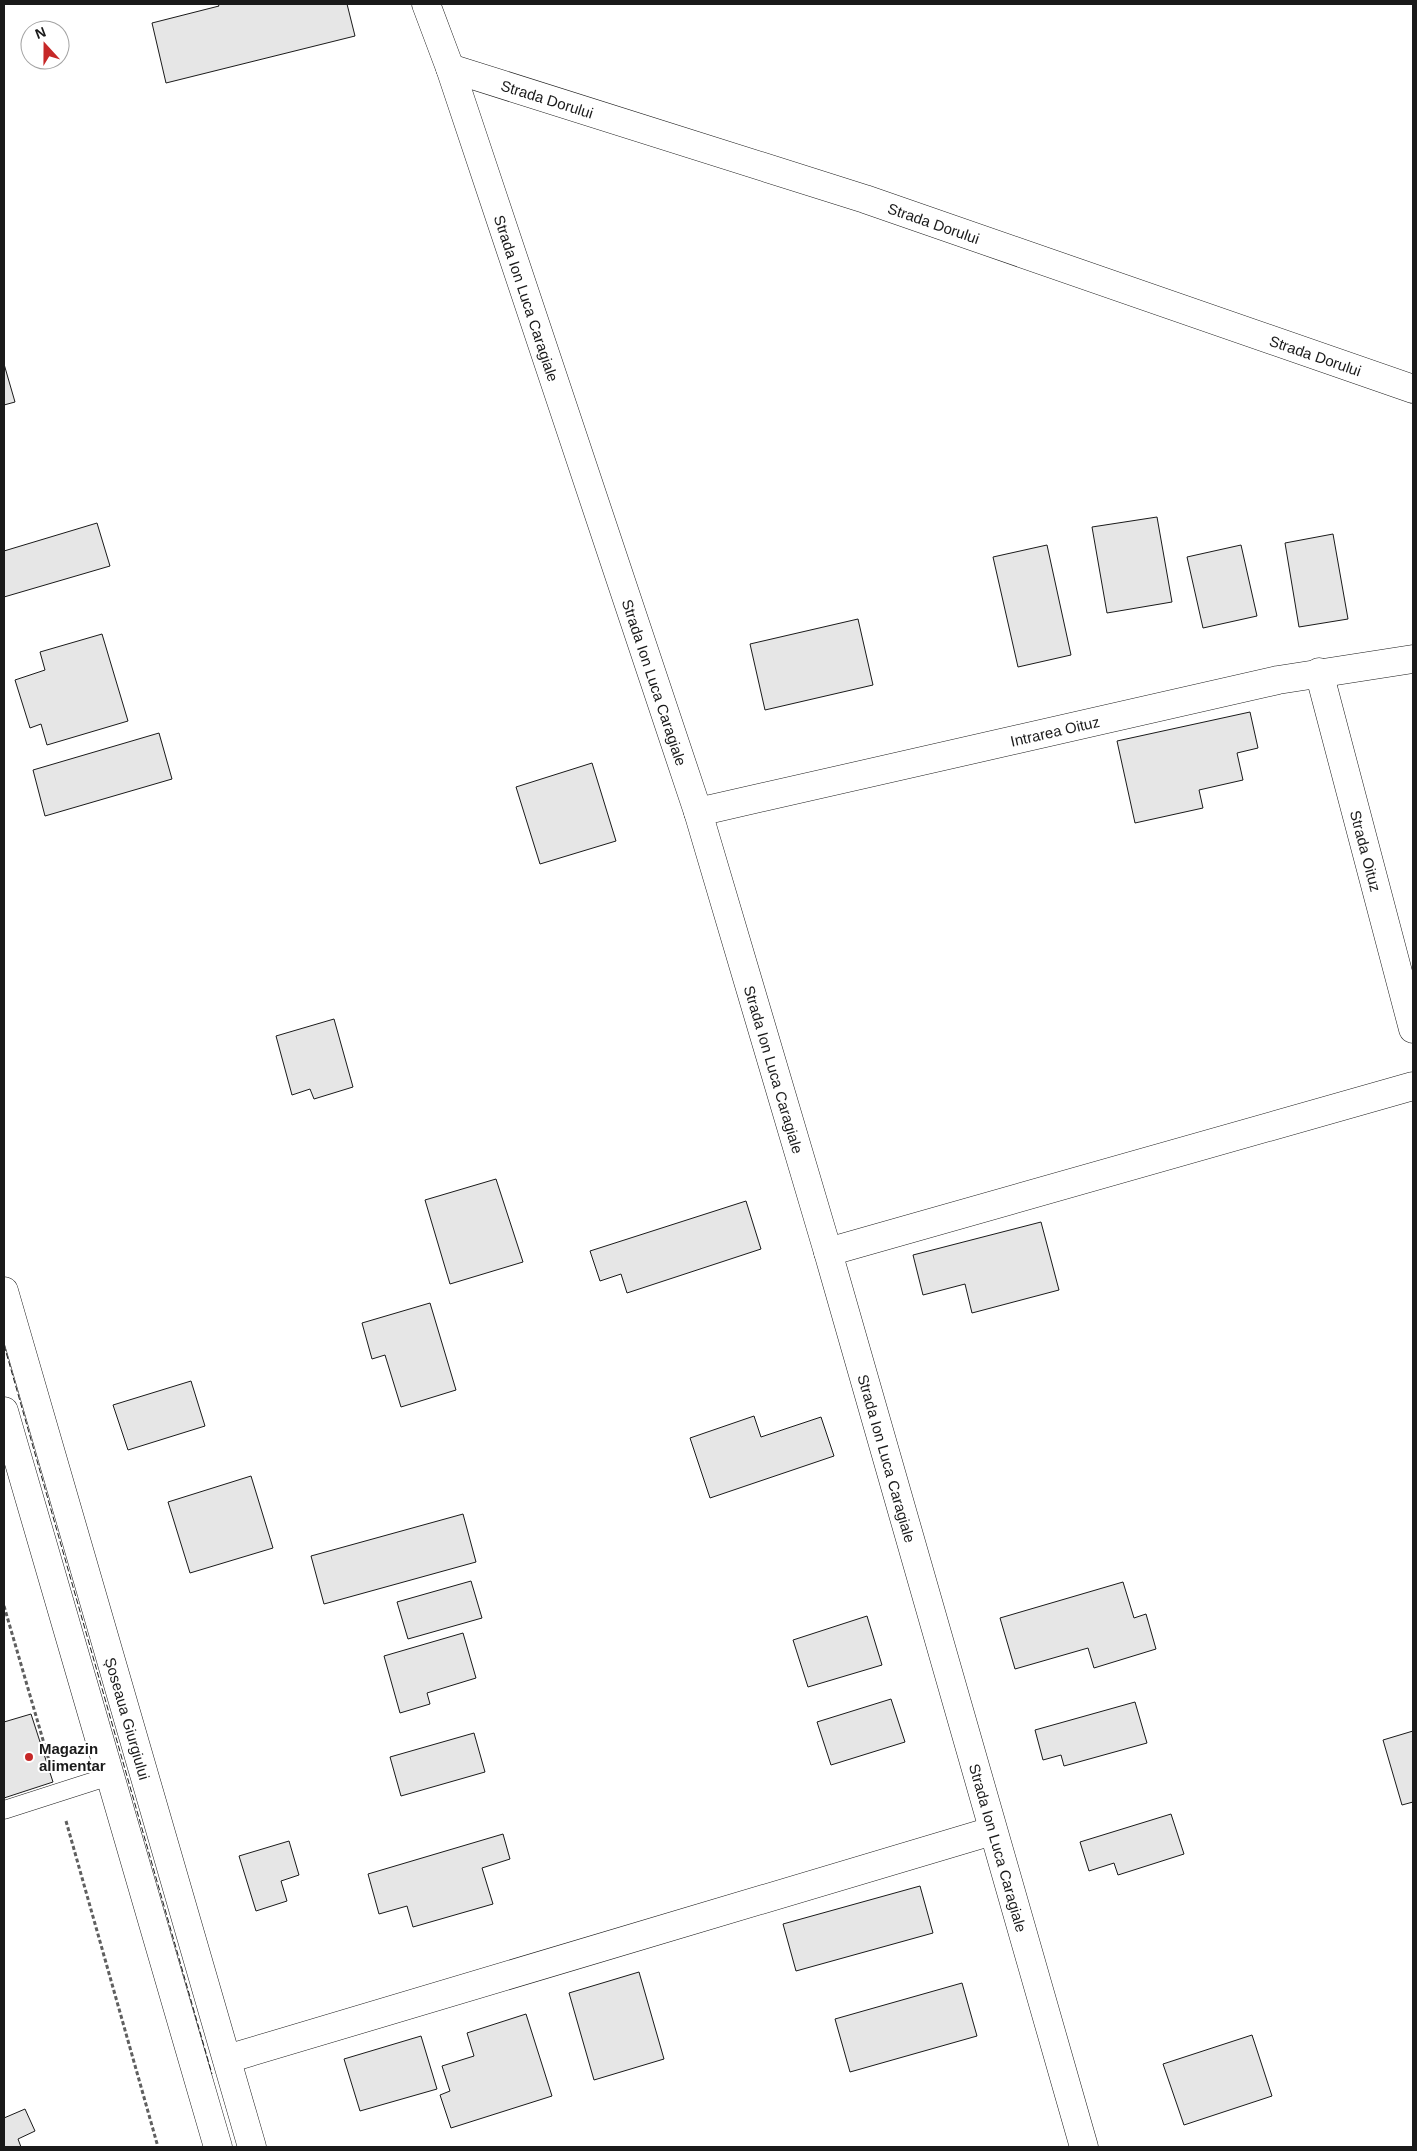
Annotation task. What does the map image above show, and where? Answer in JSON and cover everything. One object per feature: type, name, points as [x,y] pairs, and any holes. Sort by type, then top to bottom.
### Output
[{"type":"main road","name":"Strada Ion Luca Caragiale","points":[[426,4],[450,68],[698,812],[828,1252],[992,1831],[1084,2147]]},
{"type":"main road","name":"Strada Dorului","points":[[450,68],[865,199],[1413,389]]},
{"type":"main road","name":"Intrarea Oituz","points":[[698,812],[1319,672],[1413,660]]},
{"type":"main road","name":"Strada Oituz","points":[[1319,672],[1413,1029]]},
{"type":"main road","points":[[828,1252],[1413,1086]]},
{"type":"main road","name":"Șoseaua Giurgiului","points":[[4,1291],[252,2147]]},
{"type":"main road","points":[[4,1411],[218,2147]]},
{"type":"main road","points":[[227,2058],[992,1831]]},
{"type":"lane","points":[[4,1810],[110,1776]]},
{"type":"path","points":[[4,1606],[158,2147]]},
{"type":"building","points":[[218,4],[347,4],[355,36],[166,83],[152,23],[219,6]]},
{"type":"building","points":[[4,364],[15,402],[4,405]]},
{"type":"building","points":[[1157,517],[1172,602],[1107,613],[1092,527]]},
{"type":"building","points":[[97,523],[110,566],[4,597],[4,551]]},
{"type":"building","points":[[1333,534],[1348,619],[1299,627],[1285,543]]},
{"type":"building","points":[[1047,545],[1071,655],[1018,667],[993,557]]},
{"type":"building","points":[[1241,545],[1257,616],[1203,628],[1187,557]]},
{"type":"building","points":[[858,619],[873,685],[765,710],[750,644]]},
{"type":"building","points":[[102,634],[128,721],[47,745],[41,724],[30,728],[15,680],[45,670],[40,652]]},
{"type":"building","points":[[1250,712],[1258,748],[1237,753],[1243,780],[1199,790],[1203,808],[1135,823],[1117,741]]},
{"type":"building","points":[[159,733],[172,779],[45,816],[33,770]]},
{"type":"building","points":[[592,763],[616,841],[540,864],[516,787]]},
{"type":"building","points":[[334,1019],[353,1087],[314,1099],[310,1089],[292,1095],[276,1036]]},
{"type":"building","points":[[496,1179],[523,1262],[450,1284],[425,1200]]},
{"type":"building","points":[[746,1201],[761,1249],[627,1293],[621,1274],[600,1281],[590,1251]]},
{"type":"building","points":[[1041,1222],[1059,1290],[972,1313],[965,1284],[923,1295],[913,1255]]},
{"type":"building","points":[[430,1303],[456,1390],[401,1407],[385,1355],[372,1359],[362,1323]]},
{"type":"building","points":[[191,1381],[205,1426],[128,1450],[113,1405]]},
{"type":"building","points":[[754,1416],[761,1437],[821,1417],[834,1456],[710,1498],[690,1438]]},
{"type":"building","points":[[251,1476],[273,1548],[190,1573],[168,1502]]},
{"type":"building","points":[[463,1514],[476,1562],[324,1604],[311,1556]]},
{"type":"building","points":[[471,1581],[482,1618],[408,1639],[397,1602]]},
{"type":"building","points":[[1123,1582],[1134,1618],[1146,1614],[1156,1649],[1094,1668],[1088,1648],[1015,1669],[1000,1618]]},
{"type":"building","points":[[867,1616],[882,1665],[808,1687],[793,1640]]},
{"type":"building","points":[[463,1633],[476,1678],[427,1693],[430,1704],[400,1713],[384,1656]]},
{"type":"building","points":[[891,1699],[905,1742],[831,1765],[817,1722]]},
{"type":"building","points":[[1135,1702],[1147,1743],[1064,1766],[1061,1755],[1043,1760],[1035,1730]]},
{"type":"building","points":[[31,1714],[53,1782],[4,1798],[4,1722]]},
{"type":"building","points":[[1413,1731],[1413,1802],[1402,1805],[1383,1740]]},
{"type":"building","points":[[474,1733],[485,1772],[401,1796],[390,1757]]},
{"type":"building","points":[[1171,1814],[1184,1854],[1118,1875],[1114,1863],[1089,1871],[1080,1842]]},
{"type":"building","points":[[503,1834],[510,1859],[482,1868],[493,1904],[413,1927],[407,1906],[379,1914],[368,1874]]},
{"type":"building","points":[[289,1841],[299,1875],[281,1881],[287,1901],[256,1911],[239,1856]]},
{"type":"building","points":[[920,1886],[933,1933],[796,1971],[783,1924]]},
{"type":"building","points":[[639,1972],[664,2059],[594,2080],[569,1993]]},
{"type":"building","points":[[962,1983],[977,2036],[850,2072],[835,2019]]},
{"type":"building","points":[[526,2014],[552,2096],[451,2128],[440,2095],[450,2091],[442,2066],[474,2056],[467,2033]]},
{"type":"building","points":[[1252,2035],[1272,2096],[1184,2125],[1163,2064]]},
{"type":"building","points":[[421,2036],[437,2089],[360,2111],[344,2059]]},
{"type":"building","points":[[25,2109],[35,2131],[18,2139],[21,2147],[4,2147],[4,2118]]},
{"type":"fence","points":[[4,1345],[212,2074]]},
{"type":"place","name":"Magazin alimentar","points":[[29,1757]]}]
